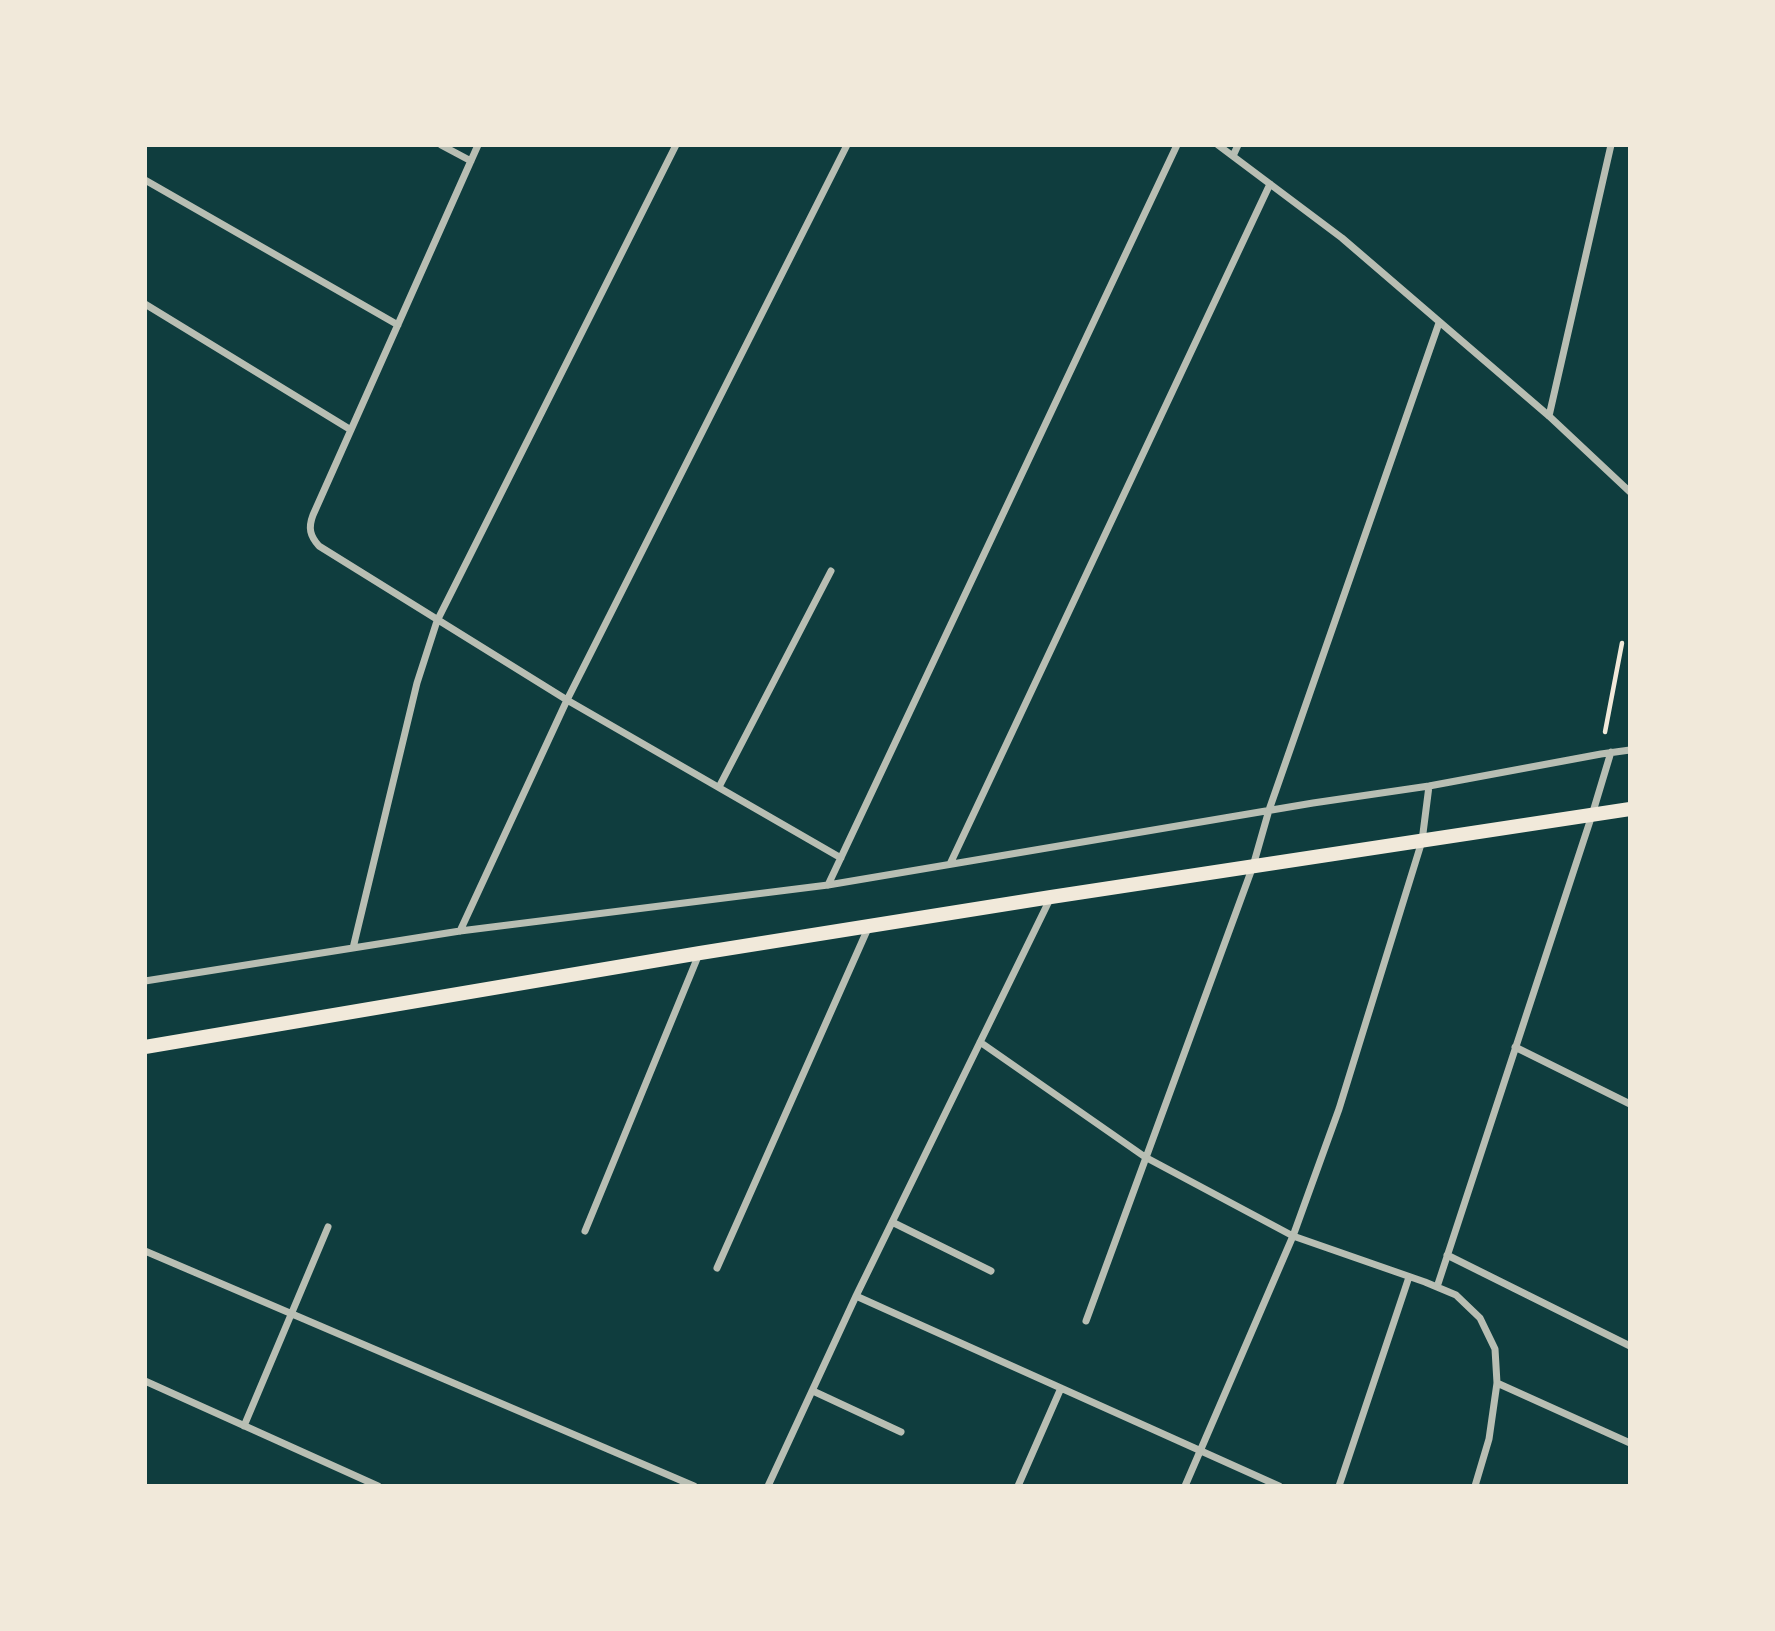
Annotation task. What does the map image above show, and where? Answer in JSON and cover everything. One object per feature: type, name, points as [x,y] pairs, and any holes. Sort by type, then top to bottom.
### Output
[{"type":"main road","points":[[145,1047],[699,953],[1630,809]]},
{"type":"street","points":[[441,145],[471,161]]},
{"type":"street","points":[[478,145],[310,523],[313,540],[319,547],[567,701],[841,858]]},
{"type":"street","points":[[353,948],[417,682],[437,621],[676,145]]},
{"type":"street","points":[[460,931],[567,701],[847,145]]},
{"type":"street","points":[[828,885],[1177,145]]},
{"type":"street","points":[[1218,145],[1342,238],[1549,416],[1630,492]]},
{"type":"street","points":[[1233,156],[1238,145]]},
{"type":"street","points":[[1549,416],[1611,145]]},
{"type":"street","points":[[145,180],[398,325]]},
{"type":"street","points":[[950,864],[1270,184]]},
{"type":"street","points":[[145,304],[351,430]]},
{"type":"street","points":[[1086,1321],[1253,866],[1269,810],[1439,323]]},
{"type":"street","points":[[719,787],[831,571]]},
{"type":"street","points":[[145,981],[460,931],[828,885],[1269,810],[1429,786],[1630,750]]},
{"type":"street","points":[[1437,1287],[1611,752]]},
{"type":"street","points":[[1185,1486],[1293,1236],[1339,1109],[1422,841],[1429,786]]},
{"type":"street","points":[[768,1486],[856,1296],[1051,897]]},
{"type":"street","points":[[718,1268],[869,926]]},
{"type":"street","points":[[585,1231],[699,953]]},
{"type":"street","points":[[980,1042],[1145,1157],[1293,1236],[1456,1295],[1480,1318],[1495,1349],[1497,1383],[1489,1439],[1475,1486]]},
{"type":"street","points":[[1516,1047],[1630,1104]]},
{"type":"street","points":[[892,1222],[991,1271]]},
{"type":"street","points":[[244,1426],[328,1227]]},
{"type":"street","points":[[145,1251],[694,1486]]},
{"type":"street","points":[[1447,1255],[1630,1346]]},
{"type":"street","points":[[1339,1486],[1409,1277]]},
{"type":"street","points":[[856,1296],[1279,1486]]},
{"type":"street","points":[[145,1381],[378,1486]]},
{"type":"street","points":[[1497,1383],[1630,1443]]},
{"type":"street","points":[[1018,1486],[1061,1388]]},
{"type":"street","points":[[813,1391],[901,1432]]},
{"type":"path","points":[[1601,754],[1622,643]]}]
